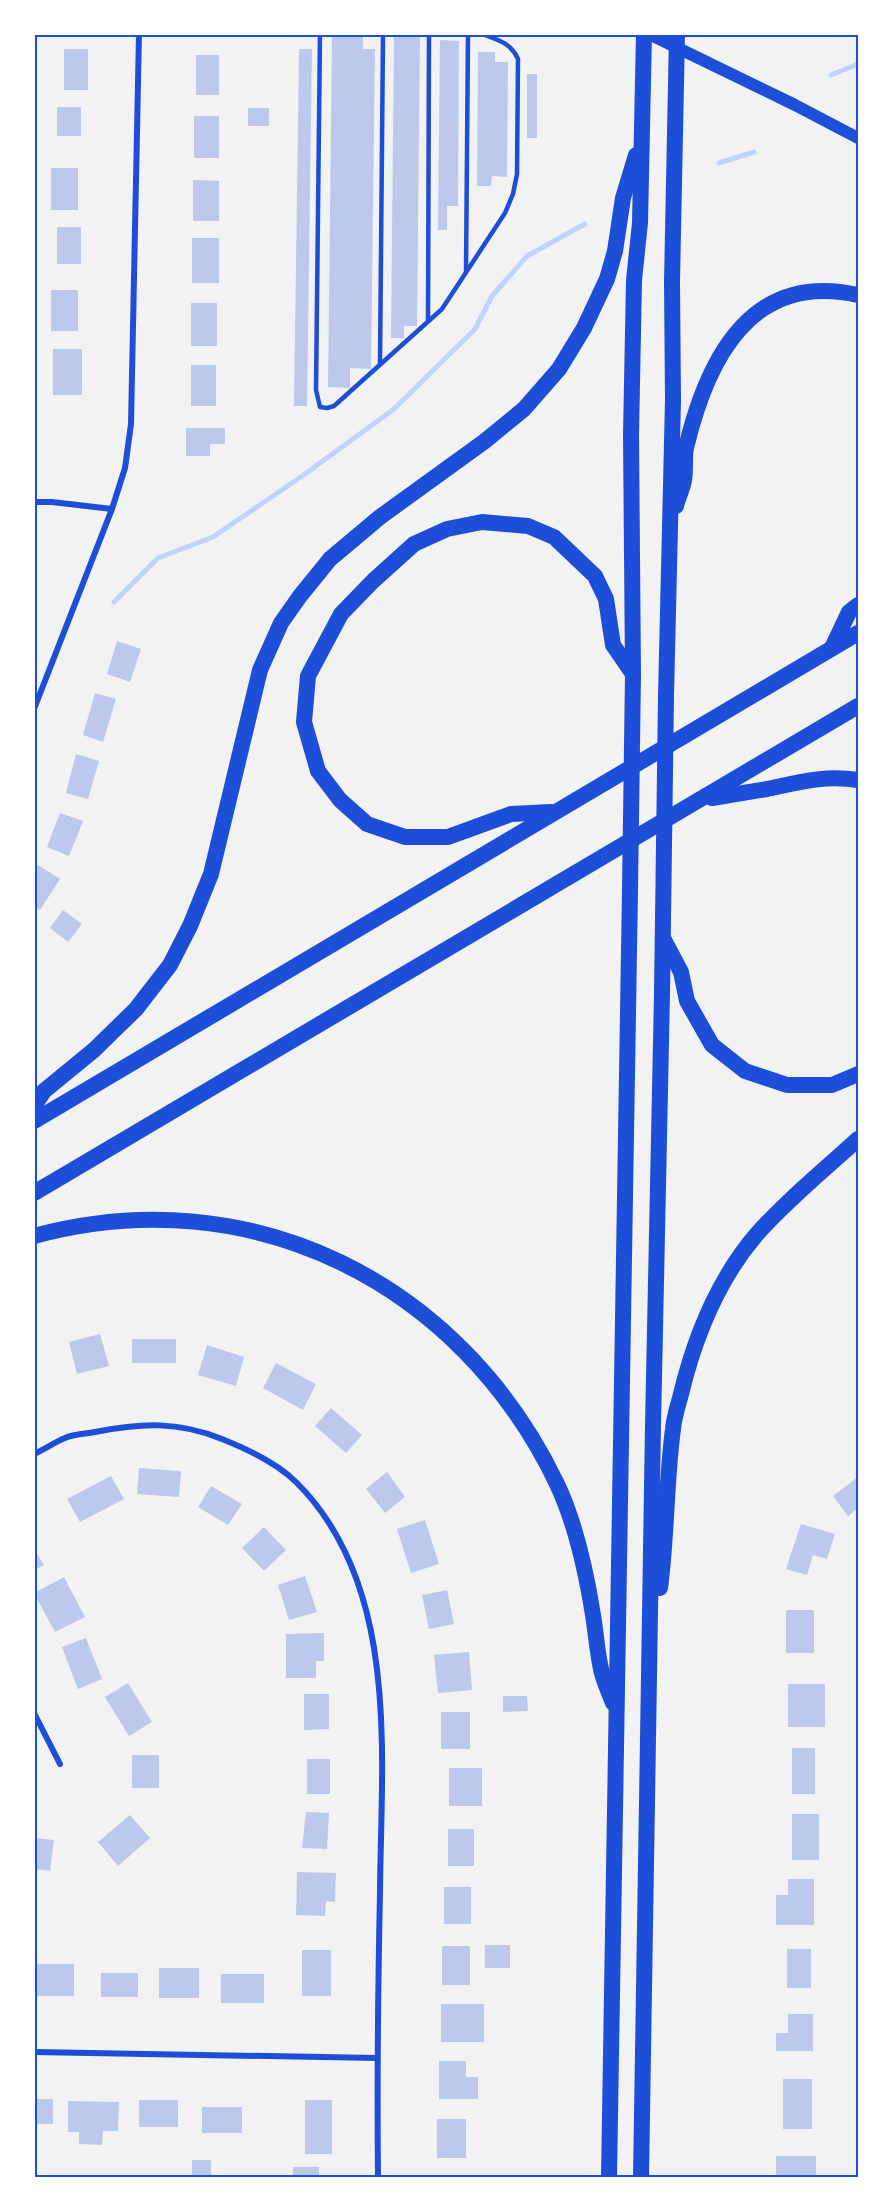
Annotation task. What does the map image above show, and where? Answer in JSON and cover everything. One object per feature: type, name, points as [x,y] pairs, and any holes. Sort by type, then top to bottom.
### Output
[{"type":"highway","points":[[609,2178],[633,674],[631,435],[634,280],[640,223],[644,34]]},
{"type":"highway","points":[[641,2178],[677,34]]},
{"type":"highway","points":[[34,1106],[44,1091],[94,1050],[136,1009],[170,965],[190,926],[211,874],[260,670],[281,623],[300,596],[330,559],[380,517],[485,441],[524,409],[559,369],[578,338],[607,279],[615,250],[623,198],[642,134]]},
{"type":"highway","points":[[670,521],[684,480],[686,450],[698,403],[714,366],[728,342],[747,322],[770,305],[791,295],[820,291],[858,295]]},
{"type":"highway","points":[[554,812],[511,814],[448,837],[405,837],[367,824],[340,800],[318,771],[304,722],[308,676],[341,614],[414,544],[447,529],[482,522],[528,526],[554,537],[596,576],[606,599],[613,645],[633,674]]},
{"type":"highway","points":[[832,648],[849,612],[858,605]]},
{"type":"highway","points":[[34,1120],[858,633]]},
{"type":"highway","points":[[34,1193],[858,706]]},
{"type":"highway","points":[[702,799],[808,779],[858,780]]},
{"type":"highway","points":[[662,935],[681,972],[687,1001],[712,1045],[745,1071],[787,1085],[832,1085],[858,1074]]},
{"type":"highway","points":[[650,1663],[664,1553],[673,1426],[699,1330],[735,1263],[756,1235],[858,1139]]},
{"type":"highway","points":[[34,1236],[89,1223],[176,1219],[221,1224],[254,1231],[333,1257],[386,1287],[436,1324],[491,1380],[518,1415],[557,1485],[582,1560],[601,1671],[617,1713]]},
{"type":"main road","points":[[649,34],[858,138]]},
{"type":"street","points":[[34,709],[112,509],[125,468],[131,424],[139,34]]},
{"type":"street","points":[[34,502],[112,509]]},
{"type":"street","points":[[34,1454],[66,1437],[111,1429],[155,1424],[206,1432],[251,1451],[295,1481],[327,1520],[348,1559],[366,1605],[380,1682],[378,2178]]},
{"type":"street","points":[[34,1713],[60,1764]]},
{"type":"street","points":[[34,2052],[377,2058]]},
{"type":"lane","points":[[320,34],[316,390],[320,407],[327,408],[334,406],[442,309],[505,213],[513,194],[517,174],[518,59],[515,51],[507,44],[482,34]]},
{"type":"lane","points":[[380,364],[382,34]]},
{"type":"lane","points":[[428,321],[429,34]]},
{"type":"lane","points":[[466,272],[468,34]]},
{"type":"building","points":[[332,34],[363,34],[363,49],[375,49],[371,369],[350,368],[350,388],[328,387]]},
{"type":"building","points":[[394,34],[420,34],[417,326],[404,326],[404,338],[391,338]]},
{"type":"building","points":[[440,40],[459,41],[458,206],[447,206],[447,230],[438,230]]},
{"type":"building","points":[[64,49],[88,49],[88,90],[64,90]]},
{"type":"building","points":[[299,49],[312,49],[307,406],[294,406]]},
{"type":"building","points":[[478,52],[495,52],[495,62],[508,62],[507,177],[492,176],[491,186],[477,186]]},
{"type":"building","points":[[196,55],[219,55],[219,95],[196,95]]},
{"type":"building","points":[[527,74],[537,74],[537,138],[527,138]]},
{"type":"building","points":[[57,107],[81,107],[81,136],[57,136]]},
{"type":"building","points":[[248,108],[269,108],[269,126],[248,126]]},
{"type":"building","points":[[194,116],[219,116],[219,158],[194,158]]},
{"type":"building","points":[[51,168],[78,168],[78,210],[51,210]]},
{"type":"building","points":[[193,180],[219,181],[219,221],[193,221]]},
{"type":"building","points":[[57,227],[81,227],[81,264],[57,264]]},
{"type":"building","points":[[192,238],[219,238],[219,283],[192,283]]},
{"type":"building","points":[[51,290],[78,290],[78,331],[51,331]]},
{"type":"building","points":[[191,303],[217,303],[217,346],[191,346]]},
{"type":"building","points":[[53,349],[82,349],[82,395],[53,395]]},
{"type":"building","points":[[191,365],[216,365],[216,406],[191,406]]},
{"type":"building","points":[[186,428],[225,428],[225,444],[210,444],[210,456],[186,456]]},
{"type":"building","points":[[117,641],[141,649],[130,682],[107,674]]},
{"type":"building","points":[[95,693],[116,699],[103,742],[83,735]]},
{"type":"building","points":[[76,754],[99,761],[88,799],[66,793]]},
{"type":"building","points":[[60,813],[83,821],[69,856],[47,847]]},
{"type":"building","points":[[38,865],[60,879],[40,910],[34,906],[34,871]]},
{"type":"building","points":[[63,910],[82,924],[68,942],[50,928]]},
{"type":"building","points":[[100,1334],[109,1366],[77,1374],[69,1342]]},
{"type":"building","points":[[132,1339],[176,1339],[176,1363],[132,1363]]},
{"type":"building","points":[[207,1345],[244,1357],[236,1386],[198,1375]]},
{"type":"building","points":[[276,1363],[316,1384],[303,1410],[263,1388]]},
{"type":"building","points":[[331,1408],[362,1435],[346,1453],[315,1426]]},
{"type":"building","points":[[139,1468],[181,1471],[179,1497],[137,1494]]},
{"type":"building","points":[[387,1472],[405,1497],[385,1513],[366,1489]]},
{"type":"building","points":[[111,1476],[124,1499],[80,1522],[67,1499]]},
{"type":"building","points":[[858,1477],[858,1508],[848,1516],[833,1496]]},
{"type":"building","points":[[211,1486],[242,1504],[228,1525],[198,1507]]},
{"type":"building","points":[[425,1520],[439,1564],[411,1573],[397,1529]]},
{"type":"building","points":[[801,1524],[835,1534],[827,1559],[813,1555],[807,1575],[786,1569]]},
{"type":"building","points":[[264,1527],[286,1550],[264,1571],[242,1548]]},
{"type":"building","points":[[34,1549],[44,1565],[34,1570]]},
{"type":"building","points":[[305,1576],[317,1612],[289,1620],[278,1585]]},
{"type":"building","points":[[64,1577],[85,1617],[55,1632],[34,1593]]},
{"type":"building","points":[[447,1590],[454,1624],[429,1629],[422,1595]]},
{"type":"building","points":[[786,1610],[814,1610],[814,1653],[786,1653]]},
{"type":"building","points":[[324,1633],[324,1661],[316,1661],[316,1678],[286,1678],[286,1634]]},
{"type":"building","points":[[86,1638],[102,1679],[78,1689],[62,1647]]},
{"type":"building","points":[[469,1652],[472,1690],[438,1693],[434,1655]]},
{"type":"building","points":[[128,1683],[152,1722],[129,1736],[105,1697]]},
{"type":"building","points":[[788,1684],[825,1684],[825,1727],[788,1727]]},
{"type":"building","points":[[304,1694],[329,1694],[329,1729],[304,1730]]},
{"type":"building","points":[[503,1696],[527,1696],[528,1711],[503,1712]]},
{"type":"building","points":[[441,1712],[470,1712],[470,1749],[441,1749]]},
{"type":"building","points":[[792,1748],[815,1748],[815,1794],[792,1794]]},
{"type":"building","points":[[132,1755],[159,1755],[159,1788],[132,1788]]},
{"type":"building","points":[[307,1759],[330,1759],[330,1794],[307,1794]]},
{"type":"building","points":[[449,1768],[482,1768],[482,1806],[449,1806]]},
{"type":"building","points":[[306,1812],[329,1813],[327,1849],[302,1848]]},
{"type":"building","points":[[792,1814],[819,1814],[819,1860],[792,1860]]},
{"type":"building","points":[[130,1815],[150,1838],[118,1866],[98,1842]]},
{"type":"building","points":[[448,1829],[474,1829],[474,1866],[448,1866]]},
{"type":"building","points":[[34,1838],[54,1840],[50,1871],[34,1869]]},
{"type":"building","points":[[297,1872],[336,1873],[335,1902],[326,1901],[325,1916],[296,1915]]},
{"type":"building","points":[[788,1879],[814,1879],[814,1925],[776,1925],[776,1895],[788,1895]]},
{"type":"building","points":[[444,1887],[471,1887],[471,1924],[444,1924]]},
{"type":"building","points":[[485,1945],[510,1945],[510,1968],[485,1968]]},
{"type":"building","points":[[442,1946],[470,1946],[470,1985],[442,1985]]},
{"type":"building","points":[[787,1949],[811,1949],[811,1988],[787,1988]]},
{"type":"building","points":[[302,1950],[331,1950],[331,1996],[302,1996]]},
{"type":"building","points":[[34,1964],[74,1964],[74,1996],[34,1996]]},
{"type":"building","points":[[159,1968],[199,1968],[199,1998],[159,1998]]},
{"type":"building","points":[[101,1973],[138,1973],[138,1997],[101,1997]]},
{"type":"building","points":[[221,1974],[264,1974],[264,2003],[221,2003]]},
{"type":"building","points":[[441,2004],[484,2004],[484,2042],[441,2042]]},
{"type":"building","points":[[788,2014],[813,2014],[813,2051],[776,2051],[776,2033],[788,2033]]},
{"type":"building","points":[[439,2061],[466,2061],[466,2077],[478,2077],[478,2099],[439,2099]]},
{"type":"building","points":[[783,2079],[812,2079],[812,2129],[783,2129]]},
{"type":"building","points":[[34,2099],[53,2099],[53,2124],[34,2124]]},
{"type":"building","points":[[139,2100],[178,2100],[178,2127],[139,2127]]},
{"type":"building","points":[[305,2100],[332,2100],[332,2154],[305,2154]]},
{"type":"building","points":[[68,2101],[119,2102],[118,2131],[103,2131],[102,2145],[79,2144],[79,2132],[68,2132]]},
{"type":"building","points":[[202,2107],[242,2107],[242,2133],[202,2133]]},
{"type":"building","points":[[437,2119],[466,2119],[466,2158],[437,2158]]},
{"type":"building","points":[[776,2156],[816,2156],[816,2178],[776,2178]]},
{"type":"building","points":[[192,2160],[211,2160],[211,2178],[192,2178]]},
{"type":"building","points":[[293,2167],[319,2167],[319,2178],[293,2178]]},
{"type":"waterway","points":[[831,75],[858,64]]},
{"type":"waterway","points":[[719,163],[754,152]]},
{"type":"waterway","points":[[114,602],[158,558],[213,537],[394,409],[475,329],[492,296],[527,256],[585,224]]}]
